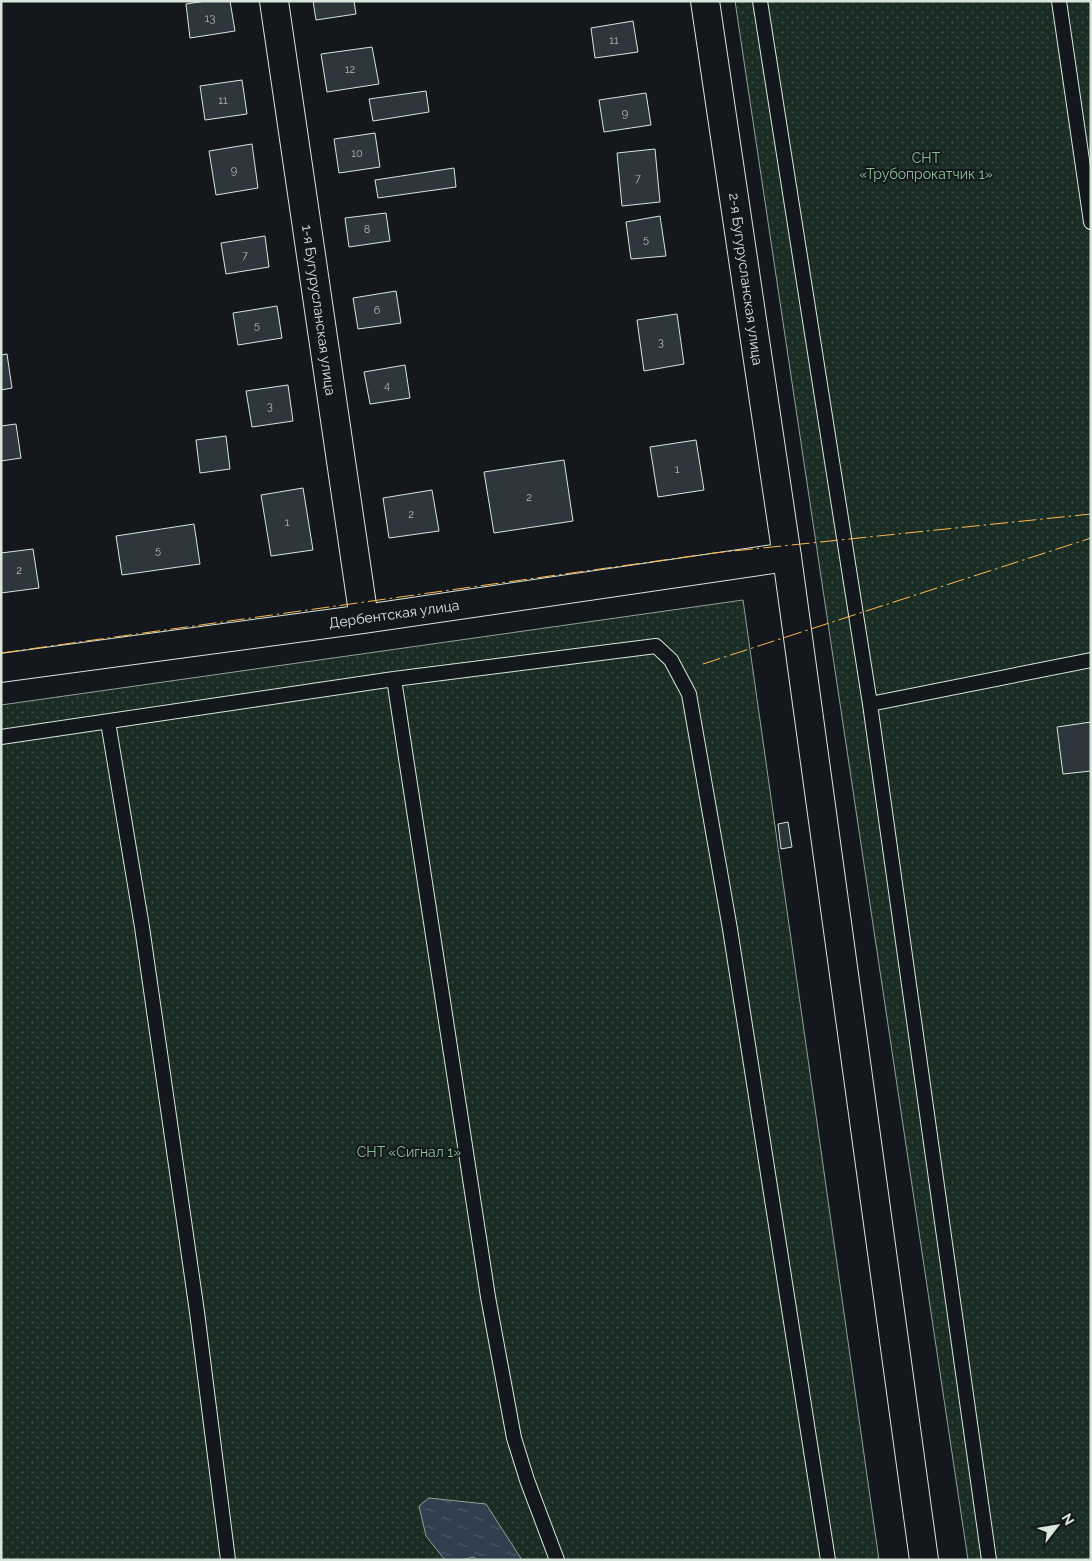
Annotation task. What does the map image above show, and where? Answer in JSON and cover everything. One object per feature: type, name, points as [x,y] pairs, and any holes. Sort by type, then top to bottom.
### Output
[{"type":"street","name":"1-я Бугурусланская улица","points":[[274,1],[364,619]]},
{"type":"street","name":"2-я Бугурусланская улица","points":[[705,1],[787,556],[924,1560]]},
{"type":"street","name":"Дербентская улица","points":[[1,668],[364,619],[787,556]]},
{"type":"lane","points":[[760,1],[870,704],[989,1560]]},
{"type":"lane","points":[[1059,1],[1091,222]]},
{"type":"lane","points":[[1,737],[394,680],[656,646],[671,660],[689,694],[730,929],[828,1560]]},
{"type":"lane","points":[[870,704],[1091,660]]},
{"type":"lane","points":[[394,680],[490,1306],[514,1438],[527,1480],[557,1560]]},
{"type":"lane","points":[[108,722],[144,937],[198,1322],[228,1560]]},
{"type":"green space","name":"СНТ «Трубопрокатчик 1»","points":[[735,1],[1091,1],[1091,1560],[968,1560]]},
{"type":"green space","name":"СНТ «Сигнал 1»","points":[[743,600],[879,1560],[1,1560],[1,705]]},
{"type":"water","points":[[429,1498],[486,1504],[522,1560],[476,1560],[474,1557],[461,1560],[445,1560],[426,1536],[419,1506]]},
{"type":"building","points":[[206,1],[230,1],[235,31],[190,38],[186,4]]},
{"type":"building","points":[[313,1],[354,1],[356,14],[316,20]]},
{"type":"building","points":[[633,21],[638,52],[595,58],[591,28]]},
{"type":"building","points":[[372,47],[379,84],[327,92],[321,54]]},
{"type":"building","points":[[242,80],[247,114],[205,120],[200,86]]},
{"type":"building","points":[[426,91],[429,112],[373,121],[369,99]]},
{"type":"building","points":[[646,93],[651,125],[604,132],[599,100]]},
{"type":"building","points":[[375,133],[380,167],[339,173],[334,139]]},
{"type":"building","points":[[252,144],[258,188],[216,195],[209,151]]},
{"type":"building","points":[[655,149],[660,202],[622,206],[617,153]]},
{"type":"building","points":[[454,168],[456,187],[378,198],[375,180]]},
{"type":"building","points":[[386,213],[390,241],[349,247],[345,218]]},
{"type":"building","points":[[660,216],[666,256],[631,259],[626,222]]},
{"type":"building","points":[[265,236],[269,267],[226,274],[221,243]]},
{"type":"building","points":[[396,291],[401,323],[358,329],[353,298]]},
{"type":"building","points":[[277,306],[282,338],[238,345],[233,313]]},
{"type":"building","points":[[677,314],[684,364],[644,371],[637,320]]},
{"type":"building","points":[[7,354],[12,388],[1,390],[1,355]]},
{"type":"building","points":[[405,365],[410,398],[370,404],[364,372]]},
{"type":"building","points":[[288,385],[293,421],[252,427],[246,391]]},
{"type":"building","points":[[16,424],[21,458],[1,461],[1,426]]},
{"type":"building","points":[[226,436],[230,469],[200,473],[196,440]]},
{"type":"building","points":[[696,440],[704,490],[658,497],[650,447]]},
{"type":"building","points":[[564,460],[573,521],[494,533],[484,472]]},
{"type":"building","points":[[303,488],[313,550],[271,556],[261,495]]},
{"type":"building","points":[[432,490],[439,531],[389,538],[383,498]]},
{"type":"building","points":[[194,524],[200,564],[122,575],[116,536]]},
{"type":"building","points":[[33,549],[39,588],[1,593],[1,553]]},
{"type":"building","points":[[1091,722],[1091,771],[1063,774],[1057,727]]},
{"type":"building","points":[[788,822],[792,847],[781,849],[778,824]]},
{"type":"power","points":[[1,653],[714,553],[1091,514]]},
{"type":"power","points":[[703,664],[1091,538]]}]
